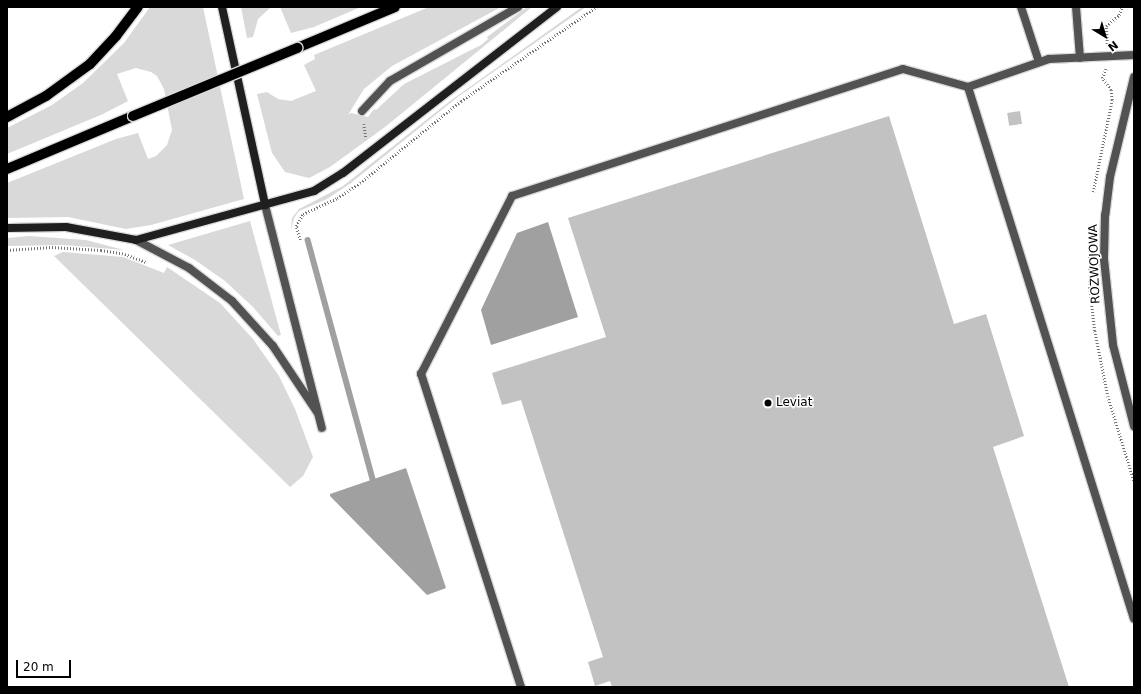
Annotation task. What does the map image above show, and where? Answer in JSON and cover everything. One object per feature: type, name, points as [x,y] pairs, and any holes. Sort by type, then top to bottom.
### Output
[{"type":"main road","points":[[7,117],[46,96],[81,71],[104,49],[138,7]]},
{"type":"main road","points":[[7,169],[395,7]]},
{"type":"street","points":[[222,7],[265,205],[322,428]]},
{"type":"street","points":[[362,111],[390,81],[518,7]]},
{"type":"street","points":[[136,240],[314,191],[329,182],[368,153],[557,7]]},
{"type":"street","points":[[1021,7],[1039,62]]},
{"type":"street","points":[[1076,7],[1080,58]]},
{"type":"street","points":[[521,687],[421,374],[512,196],[903,69],[968,87],[1039,62],[1134,55]]},
{"type":"street","name":"ROZWOJOWA","points":[[1134,77],[1110,177],[1105,216],[1104,259],[1113,345],[1134,426]]},
{"type":"street","points":[[968,87],[1134,619]]},
{"type":"street","points":[[7,228],[66,227],[136,240],[189,268],[232,301],[273,346],[318,412]]},
{"type":"path","points":[[300,240],[296,226],[303,214],[337,198],[360,182],[461,101],[596,7]]},
{"type":"path","points":[[362,111],[368,153]]},
{"type":"path","points":[[7,250],[52,247],[101,250],[125,254],[147,262]]},
{"type":"shaded area","points":[[150,7],[203,7],[244,199],[151,225],[126,229],[68,217],[7,218],[7,183],[116,139],[138,133],[148,159],[156,156],[167,145],[172,130],[164,89],[157,76],[151,72],[136,68],[117,74],[128,101],[103,114],[7,154],[7,128],[52,105],[83,83],[124,43]]},
{"type":"shaded area","points":[[241,7],[271,7],[258,19],[253,37],[247,38]]},
{"type":"shaded area","points":[[280,7],[361,7],[314,27],[291,33]]},
{"type":"shaded area","points":[[429,7],[501,7],[392,66],[364,89],[348,115],[351,113],[368,117],[374,109],[376,110],[404,84],[481,45],[488,39],[487,37],[527,7],[532,7],[385,127],[330,167],[309,178],[285,172],[272,153],[257,94],[267,92],[278,99],[291,101],[316,91],[304,65],[315,59],[314,55]]},
{"type":"shaded area","points":[[582,7],[586,7],[459,96],[351,183],[327,199],[299,211],[294,218],[291,230],[292,218],[299,209],[343,186],[450,101]]},
{"type":"shaded area","points":[[250,221],[281,335],[278,336],[253,307],[225,281],[195,260],[168,245]]},
{"type":"shaded area","points":[[548,222],[578,317],[491,345],[481,310],[517,233]]},
{"type":"shaded area","points":[[29,236],[86,240],[124,250],[64,245],[7,246],[7,238]]},
{"type":"shaded area","points":[[63,252],[123,257],[164,273],[167,267],[220,303],[253,339],[279,376],[295,409],[313,457],[303,476],[290,487],[54,256]]},
{"type":"shaded area","points":[[406,468],[446,588],[427,595],[330,496],[330,494]]},
{"type":"building","points":[[1020,111],[1022,124],[1009,126],[1007,113]]},
{"type":"building","name":"Leviat","points":[[889,116],[954,324],[986,314],[1024,436],[993,447],[1069,687],[612,687],[610,681],[595,686],[588,662],[603,657],[521,400],[502,405],[492,373],[606,337],[568,218]]},
{"type":"waterway","points":[[308,240],[373,479]]},
{"type":"place","name":"Leviat","points":[[768,403]]}]
